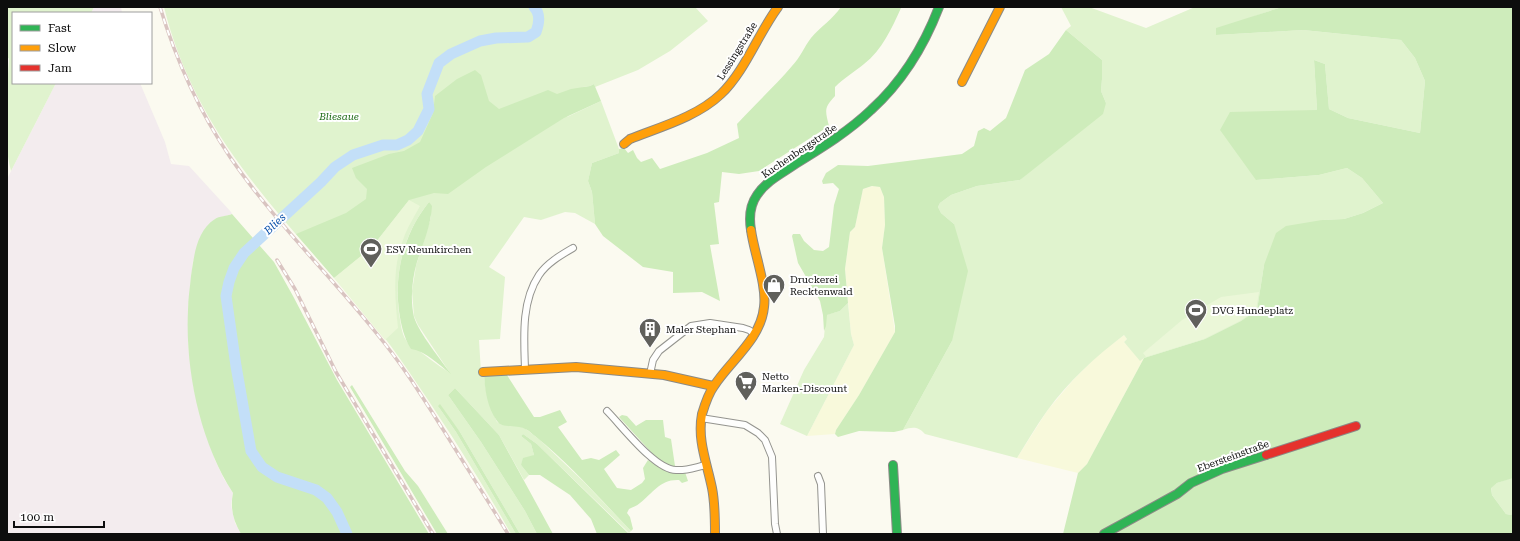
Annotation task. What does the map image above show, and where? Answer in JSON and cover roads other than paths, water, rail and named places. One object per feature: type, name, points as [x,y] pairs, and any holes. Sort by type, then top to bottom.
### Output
[{"type":"street","name":"Lessingstraße","points":[[624,144],[630,139],[700,109],[717,97],[732,80],[778,7]]},
{"type":"street","name":"Kuchenbergstraße","points":[[715,534],[712,490],[700,435],[701,418],[713,386],[754,334],[763,318],[766,302],[764,287],[750,223],[751,208],[756,196],[766,184],[778,175],[858,122],[883,98],[918,55],[930,31],[939,7]]},
{"type":"street","points":[[962,82],[1000,7]]},
{"type":"street","points":[[525,369],[525,323],[526,311],[531,292],[540,274],[554,260],[573,248]]},
{"type":"street","points":[[650,374],[653,360],[659,351],[691,326],[710,323],[743,328],[754,334]]},
{"type":"street","points":[[483,372],[570,367],[650,374],[696,381],[713,386]]},
{"type":"street","points":[[607,411],[648,456],[665,468],[675,470],[706,465]]},
{"type":"street","points":[[701,418],[738,423],[758,433],[768,445],[772,457],[775,524],[777,534]]},
{"type":"street","name":"Ebersteinstraße","points":[[1104,534],[1177,494],[1191,483],[1204,476],[1356,426]]},
{"type":"street","points":[[893,465],[898,534]]},
{"type":"street","points":[[818,476],[822,484],[823,534]]},
{"type":"waterway","name":"Blies","points":[[347,534],[337,512],[327,498],[316,490],[277,477],[262,467],[251,451],[236,366],[226,296],[229,282],[234,268],[244,253],[321,182],[335,167],[353,155],[383,145],[397,145],[408,140],[418,131],[429,109],[427,94],[439,63],[451,54],[480,41],[496,38],[528,37],[536,32],[538,26],[538,13],[534,7]]},
{"type":"railway","points":[[160,7],[173,46],[189,85],[208,122],[230,157],[264,203],[359,312],[395,357],[428,406],[508,534]]},
{"type":"railway","points":[[277,260],[295,289],[336,372],[433,534]]},
{"type":"place","name":"ESV Neunkirchen","points":[[371,268]]},
{"type":"place","name":"Druckerei Recktenwald","points":[[774,304]]},
{"type":"place","name":"DVG Hundeplatz","points":[[1196,330]]},
{"type":"place","name":"Maler Stephan","points":[[650,348]]},
{"type":"place","name":"Netto Marken-Discount","points":[[746,402]]},
{"type":"park label","name":"Bliesaue","points":[[339,116]]}]
